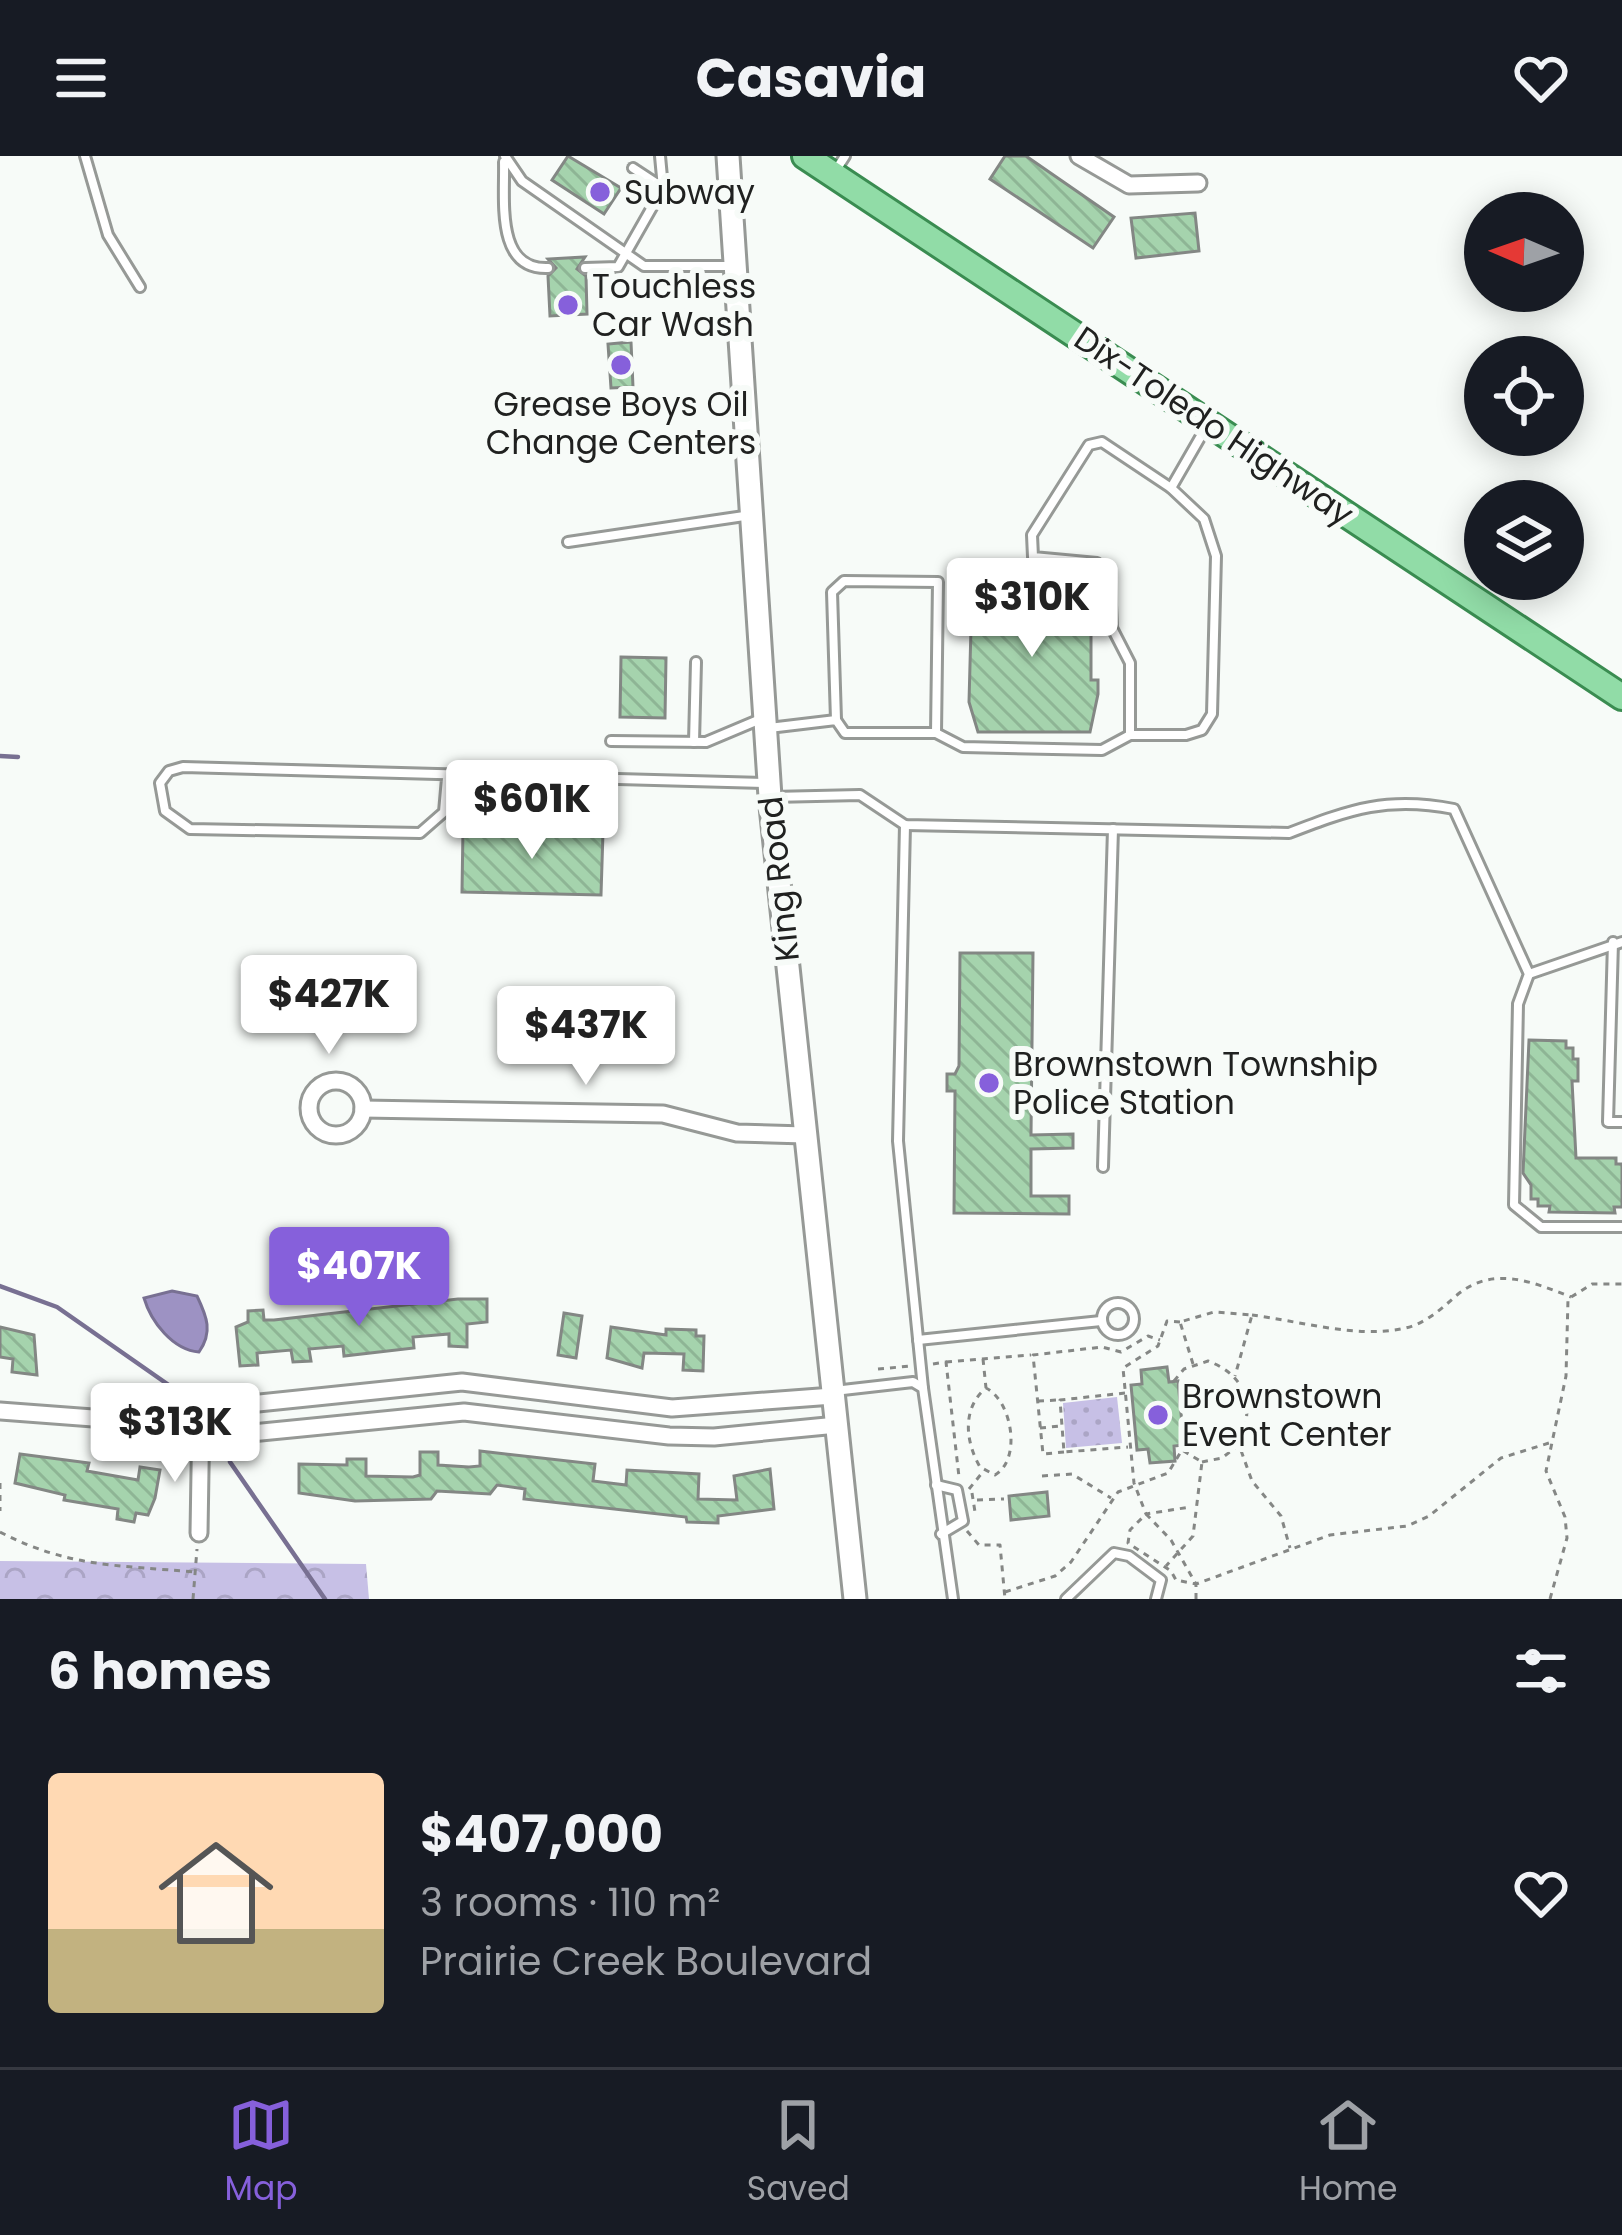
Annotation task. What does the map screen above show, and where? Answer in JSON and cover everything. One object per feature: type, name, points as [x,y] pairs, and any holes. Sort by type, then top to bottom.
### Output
[{"type":"main road","name":"King Road","points":[[728,156],[770,790],[855,1599]]},
{"type":"main road","name":"Dix-Toledo Highway","points":[[806,156],[839,165],[1208,423],[1619,690]]},
{"type":"street","points":[[1079,156],[1129,185],[1198,183]]},
{"type":"street","points":[[363,1109],[663,1114],[737,1133],[805,1136]]},
{"type":"street","points":[[146,1422],[201,1409],[462,1382],[672,1408],[833,1394]]},
{"type":"street","points":[[521,1417],[526,1388]]},
{"type":"street","points":[[376,1390],[380,1419]]},
{"type":"street","points":[[669,1436],[672,1408]]},
{"type":"street","points":[[198,1540],[201,1409]]},
{"type":"street","points":[[0,1411],[146,1422],[201,1438],[464,1412],[714,1438],[836,1425]]},
{"type":"lane","points":[[85,156],[108,235],[140,287]]},
{"type":"lane","points":[[585,268],[618,267],[663,188],[660,156]]},
{"type":"lane","points":[[505,158],[539,195],[644,266],[737,266]]},
{"type":"lane","points":[[505,158],[506,228],[514,256],[530,269],[548,268]]},
{"type":"lane","points":[[633,169],[663,188]]},
{"type":"lane","points":[[1171,488],[1208,423]]},
{"type":"lane","points":[[936,733],[938,582],[844,581],[832,592],[836,720],[845,733],[936,733],[963,747],[1102,750],[1130,735],[1186,735],[1202,730],[1212,714],[1216,556],[1204,519],[1171,488],[1102,442],[1089,445],[1032,535],[1033,557],[1097,563],[1110,582],[1112,628],[1130,663],[1130,735]]},
{"type":"lane","points":[[568,542],[752,514]]},
{"type":"lane","points":[[694,742],[696,662]]},
{"type":"lane","points":[[610,741],[706,742],[765,723],[836,720]]},
{"type":"lane","points":[[447,778],[444,812],[420,833],[190,829],[165,811],[160,783],[169,771],[183,767],[770,790],[860,795],[905,825],[1113,830],[1289,833],[1346,811],[1404,799],[1454,808],[1529,974],[1518,1004],[1514,1205],[1541,1227],[1622,1227]]},
{"type":"lane","points":[[905,825],[898,1141],[922,1388],[953,1599]]},
{"type":"lane","points":[[1103,1167],[1113,830]]},
{"type":"lane","points":[[1529,974],[1617,942],[1608,1122],[1622,1122]]},
{"type":"lane","points":[[918,1340],[1101,1321],[1113,1304],[1124,1304],[1134,1316],[1130,1330],[1120,1335],[1106,1330],[1101,1321]]},
{"type":"lane","points":[[833,1394],[914,1382],[922,1388]]},
{"type":"lane","points":[[936,1485],[957,1490],[965,1513],[963,1521],[941,1534]]},
{"type":"lane","points":[[1066,1599],[1114,1553],[1129,1556],[1161,1580],[1156,1599]]},
{"type":"path","points":[[1123,1368],[1145,1358],[1160,1340],[1167,1321],[1214,1312],[1390,1330],[1426,1321],[1462,1291],[1487,1280],[1538,1281],[1571,1297]]},
{"type":"path","points":[[1571,1297],[1592,1284],[1622,1284]]},
{"type":"path","points":[[1550,1599],[1567,1538],[1565,1517],[1546,1471],[1566,1376],[1571,1297]]},
{"type":"path","points":[[1234,1376],[1252,1315]]},
{"type":"path","points":[[1180,1322],[1193,1364]]},
{"type":"path","points":[[878,1370],[1102,1347],[1121,1352],[1148,1336],[1160,1340]]},
{"type":"path","points":[[1137,1346],[1145,1358]]},
{"type":"path","points":[[1121,1352],[1134,1483],[1146,1514],[1179,1554],[1196,1584],[1196,1599]]},
{"type":"path","points":[[1033,1354],[1043,1454],[1130,1447]]},
{"type":"path","points":[[969,1489],[983,1472],[1004,1471],[1011,1440],[1004,1406],[986,1388],[983,1359]]},
{"type":"path","points":[[1174,1381],[1193,1364],[1208,1361],[1234,1376],[1249,1410],[1240,1445],[1252,1480],[1281,1516],[1290,1550]]},
{"type":"path","points":[[946,1363],[960,1482],[975,1501],[975,1518],[967,1531],[979,1545],[1000,1545],[1005,1596],[1055,1576],[1071,1562],[1112,1499],[1134,1483],[1168,1473],[1178,1460],[1177,1451],[1202,1462],[1222,1459],[1240,1445]]},
{"type":"path","points":[[983,1472],[968,1435],[971,1406],[986,1388]]},
{"type":"path","points":[[1037,1401],[1125,1393]]},
{"type":"path","points":[[1060,1400],[1064,1452]]},
{"type":"path","points":[[1040,1428],[1062,1426]]},
{"type":"path","points":[[955,1436],[968,1435]]},
{"type":"path","points":[[1193,1505],[1146,1514],[1130,1530],[1129,1543],[1166,1567],[1176,1580],[1196,1584],[1342,1532],[1407,1526],[1429,1516],[1501,1458],[1549,1443]]},
{"type":"path","points":[[1166,1567],[1193,1537],[1193,1505],[1202,1462]]},
{"type":"path","points":[[1042,1476],[1072,1474],[1112,1499]]},
{"type":"path","points":[[0,1483],[0,1511]]},
{"type":"path","points":[[975,1501],[1004,1499]]},
{"type":"path","points":[[0,1532],[66,1560],[103,1568],[194,1572]]},
{"type":"path","points":[[193,1599],[198,1540]]},
{"type":"green space","points":[[1117,1397],[1122,1443],[1066,1448],[1063,1403]]},
{"type":"green space","points":[[0,1561],[366,1564],[369,1599],[0,1599]]},
{"type":"shaded area","points":[[172,1291],[197,1296],[201,1304],[207,1331],[199,1352],[172,1340],[147,1307],[144,1298]]},
{"type":"building","points":[[568,156],[621,188],[604,214],[552,180]]},
{"type":"building","points":[[1005,156],[1026,156],[1114,217],[1093,248],[990,179]]},
{"type":"building","points":[[1195,213],[1199,251],[1136,258],[1131,218]]},
{"type":"building","points":[[585,257],[577,269],[586,276],[587,314],[550,316],[548,276],[556,268],[548,259]]},
{"type":"building","name":"Grease Boys Oil Change Centers","points":[[631,342],[633,387],[611,388],[608,344]]},
{"type":"building","points":[[1011,579],[1052,579],[1052,591],[1091,591],[1091,680],[1098,680],[1098,694],[1090,732],[978,732],[969,702],[972,591],[1011,591]]},
{"type":"building","points":[[621,657],[666,658],[665,718],[620,717]]},
{"type":"building","points":[[463,829],[603,832],[601,895],[462,892]]},
{"type":"building","name":"Brownstown Township Police Station","points":[[960,953],[1033,953],[1031,1135],[1073,1134],[1073,1148],[1031,1149],[1031,1196],[1069,1196],[1069,1214],[954,1213],[955,1091],[947,1091],[947,1074],[955,1074],[959,1066]]},
{"type":"building","points":[[1529,1040],[1566,1041],[1566,1048],[1573,1048],[1573,1059],[1578,1059],[1578,1081],[1572,1081],[1576,1158],[1616,1158],[1616,1164],[1622,1164],[1622,1207],[1614,1207],[1615,1213],[1549,1212],[1550,1206],[1538,1206],[1538,1199],[1531,1199],[1531,1185],[1523,1173]]},
{"type":"building","points":[[487,1299],[487,1322],[467,1324],[467,1347],[449,1346],[449,1334],[413,1337],[414,1348],[344,1356],[343,1346],[309,1349],[311,1361],[293,1362],[291,1350],[257,1353],[258,1365],[240,1366],[236,1327],[248,1322],[248,1311],[263,1310],[264,1320],[274,1320]]},
{"type":"building","points":[[564,1313],[582,1316],[576,1358],[558,1355]]},
{"type":"building","points":[[0,1327],[34,1335],[37,1375],[12,1372],[13,1359],[0,1357]]},
{"type":"building","points":[[611,1327],[666,1335],[666,1329],[696,1330],[696,1336],[704,1336],[703,1371],[683,1370],[684,1354],[644,1353],[642,1368],[607,1358]]},
{"type":"building","name":"Brownstown Event Center","points":[[1167,1367],[1169,1382],[1178,1381],[1184,1445],[1174,1446],[1175,1461],[1150,1463],[1148,1449],[1137,1450],[1131,1385],[1142,1384],[1141,1370]]},
{"type":"building","points":[[480,1451],[595,1464],[593,1481],[626,1485],[627,1470],[699,1474],[698,1499],[737,1500],[734,1476],[770,1469],[774,1509],[718,1516],[718,1523],[687,1522],[686,1517],[524,1499],[525,1489],[497,1485],[490,1494],[437,1491],[431,1499],[355,1501],[299,1493],[299,1464],[347,1465],[347,1459],[366,1459],[366,1476],[413,1477],[420,1475],[420,1452],[438,1452],[438,1465],[469,1467],[480,1466]]},
{"type":"building","points":[[20,1454],[89,1463],[87,1471],[138,1480],[140,1467],[160,1470],[155,1498],[148,1515],[136,1513],[134,1522],[117,1519],[118,1509],[64,1500],[65,1495],[15,1483]]},
{"type":"building","points":[[1047,1492],[1049,1516],[1011,1520],[1009,1496]]},
{"type":"waterway","points":[[0,756],[18,757]]},
{"type":"waterway","points":[[0,1286],[57,1307],[173,1388]]},
{"type":"waterway","points":[[230,1462],[325,1599]]},
{"type":"place","name":"Subway","points":[[600,192]]},
{"type":"place","name":"Touchless Car Wash","points":[[568,305]]},
{"type":"place","name":"Grease Boys Oil Change Centers","points":[[621,365]]},
{"type":"place","name":"Brownstown Township Police Station","points":[[989,1083]]},
{"type":"place","name":"Brownstown Event Center","points":[[1158,1415]]}]
